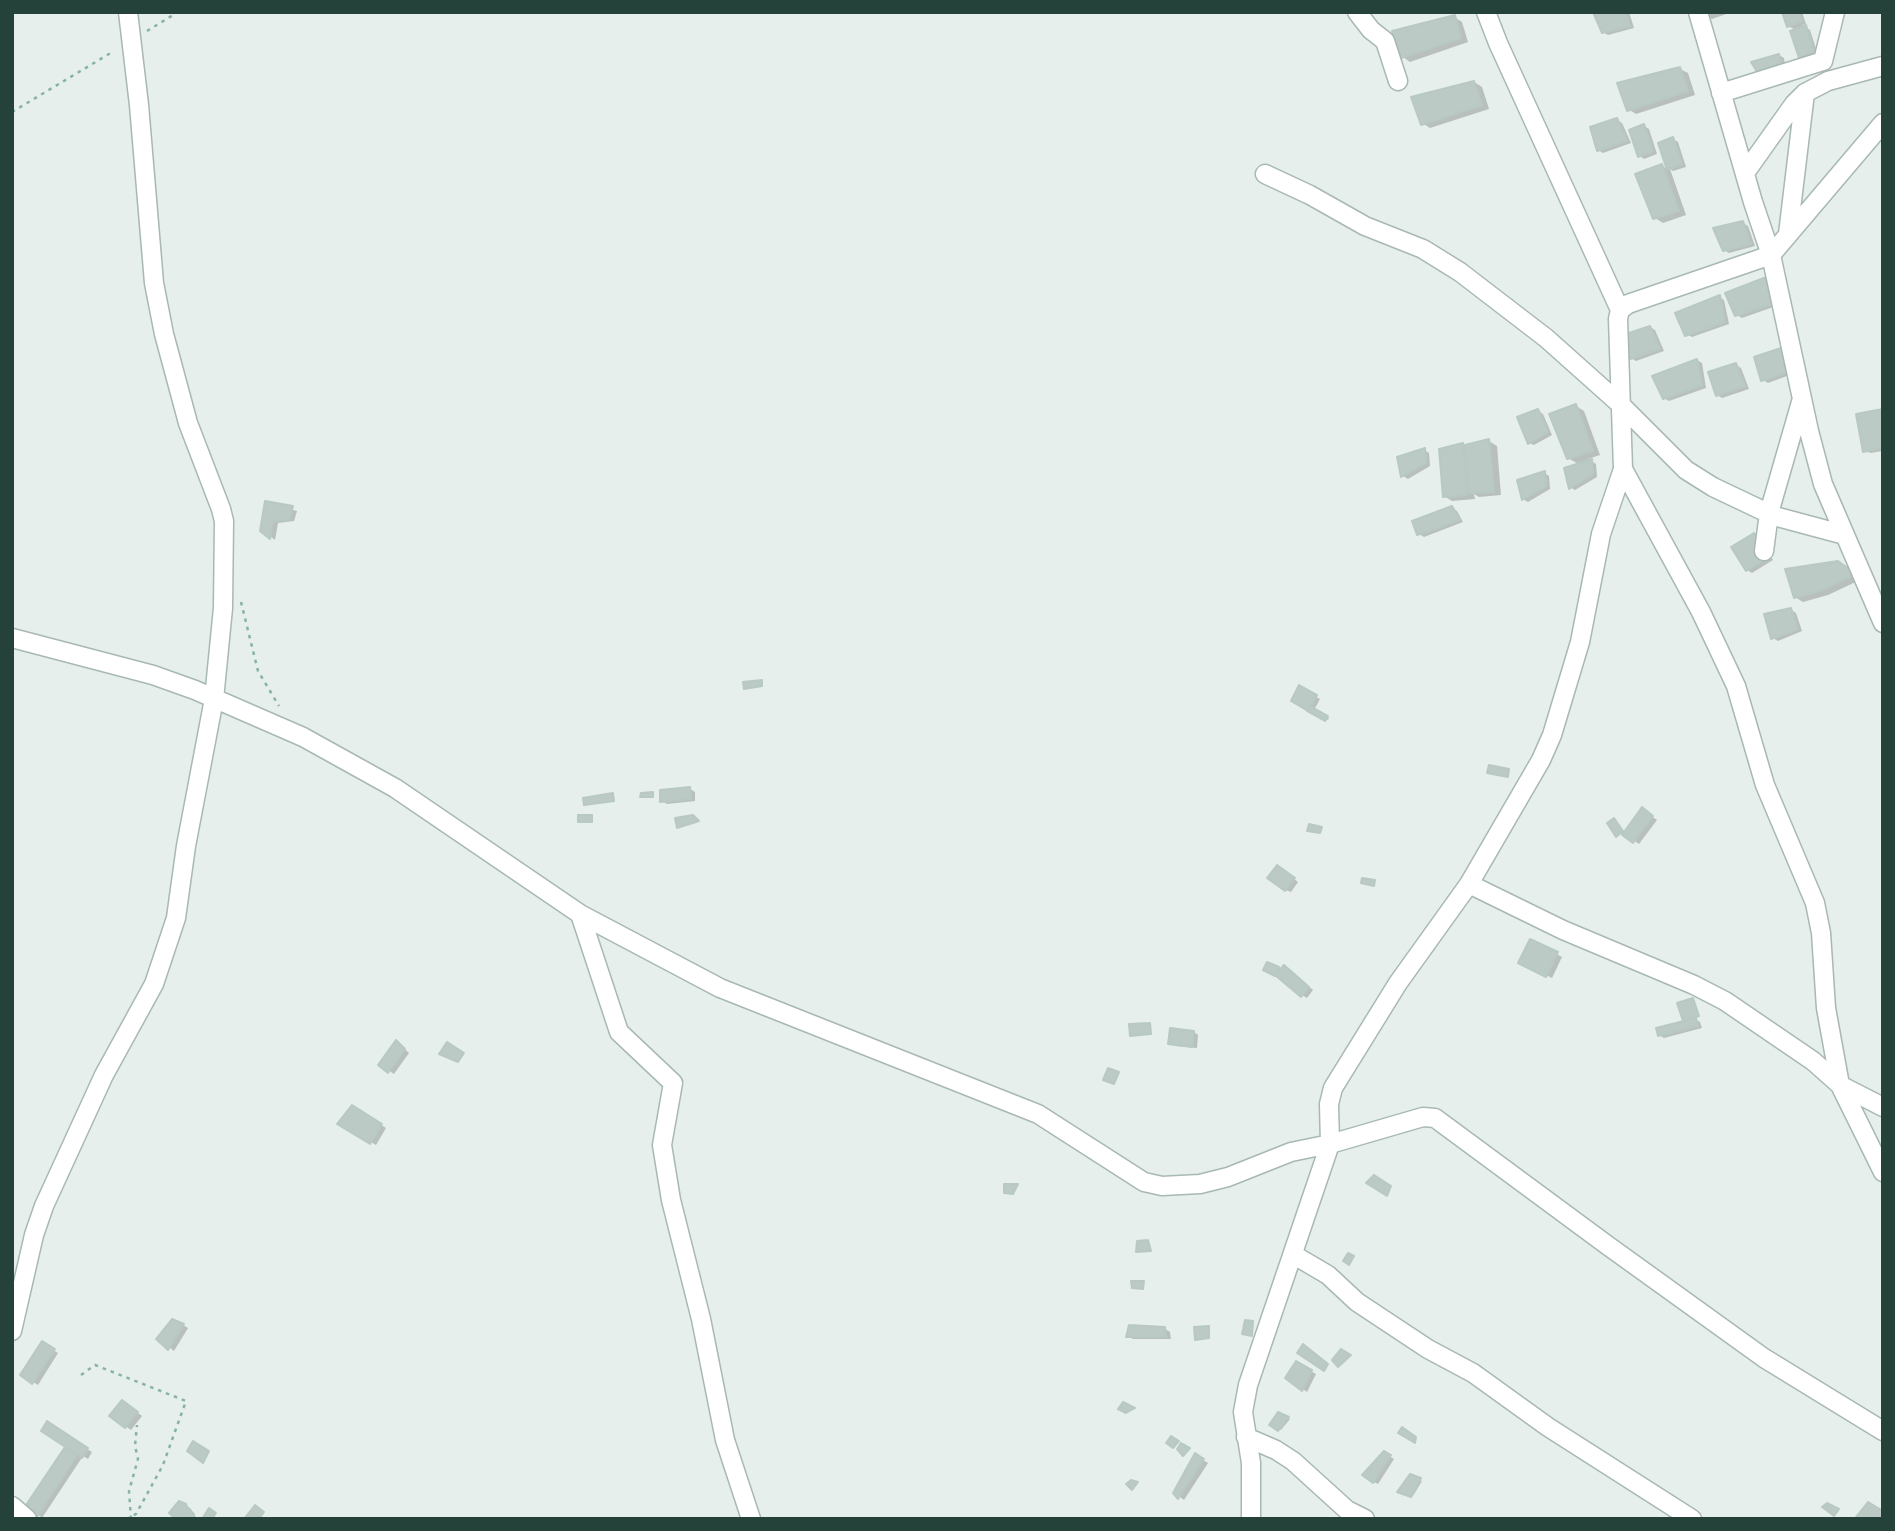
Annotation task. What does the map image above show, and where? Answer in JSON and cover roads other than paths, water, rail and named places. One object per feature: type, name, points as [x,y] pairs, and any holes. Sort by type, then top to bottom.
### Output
[{"type":"street","points":[[12,1331],[34,1235],[44,1206],[104,1075],[154,984],[176,918],[186,846],[214,698],[223,608],[222,509],[188,423],[158,307],[149,245],[139,106],[128,12]]},
{"type":"street","points":[[1357,12],[1371,30],[1385,41],[1398,81]]},
{"type":"street","points":[[1251,1519],[1251,1463],[1243,1412],[1248,1385],[1330,1144],[1329,1104],[1333,1088],[1398,983],[1469,884],[1541,760],[1552,735],[1580,642],[1601,534],[1623,469],[1618,319],[1620,310],[1486,12]]},
{"type":"street","points":[[1698,12],[1771,255],[1823,484],[1883,624]]},
{"type":"street","points":[[1721,93],[1823,61],[1835,12]]},
{"type":"street","points":[[1745,173],[1778,125],[1805,93],[1828,81],[1883,66]]},
{"type":"street","points":[[1788,234],[1805,93]]},
{"type":"street","points":[[1620,310],[1628,304],[1771,255],[1883,123]]},
{"type":"street","points":[[1265,174],[1310,195],[1365,226],[1423,249],[1460,272],[1546,338],[1620,404],[1686,470],[1713,487],[1769,513],[1845,535]]},
{"type":"street","points":[[1764,551],[1769,513],[1802,398]]},
{"type":"street","points":[[1623,469],[1702,611],[1736,686],[1765,785],[1815,903],[1821,933],[1826,1008],[1840,1085],[1883,1172]]},
{"type":"street","points":[[12,638],[153,675],[295,733],[395,788],[580,914],[720,988],[1038,1114],[1144,1182],[1163,1186],[1200,1184],[1228,1177],[1291,1152],[1330,1144],[1423,1117],[1434,1118],[1764,1358],[1883,1431]]},
{"type":"street","points":[[1469,884],[1563,930],[1694,985],[1725,1001],[1813,1061],[1840,1085],[1883,1107]]},
{"type":"street","points":[[580,914],[619,1032],[673,1083],[662,1145],[671,1200],[701,1319],[725,1440],[751,1519]]},
{"type":"street","points":[[12,1264],[31,1250]]},
{"type":"street","points":[[1294,1255],[1328,1275],[1357,1302],[1428,1349],[1473,1373],[1548,1427],[1692,1519]]},
{"type":"street","points":[[1246,1437],[1293,1461],[1347,1510],[1365,1519]]}]
